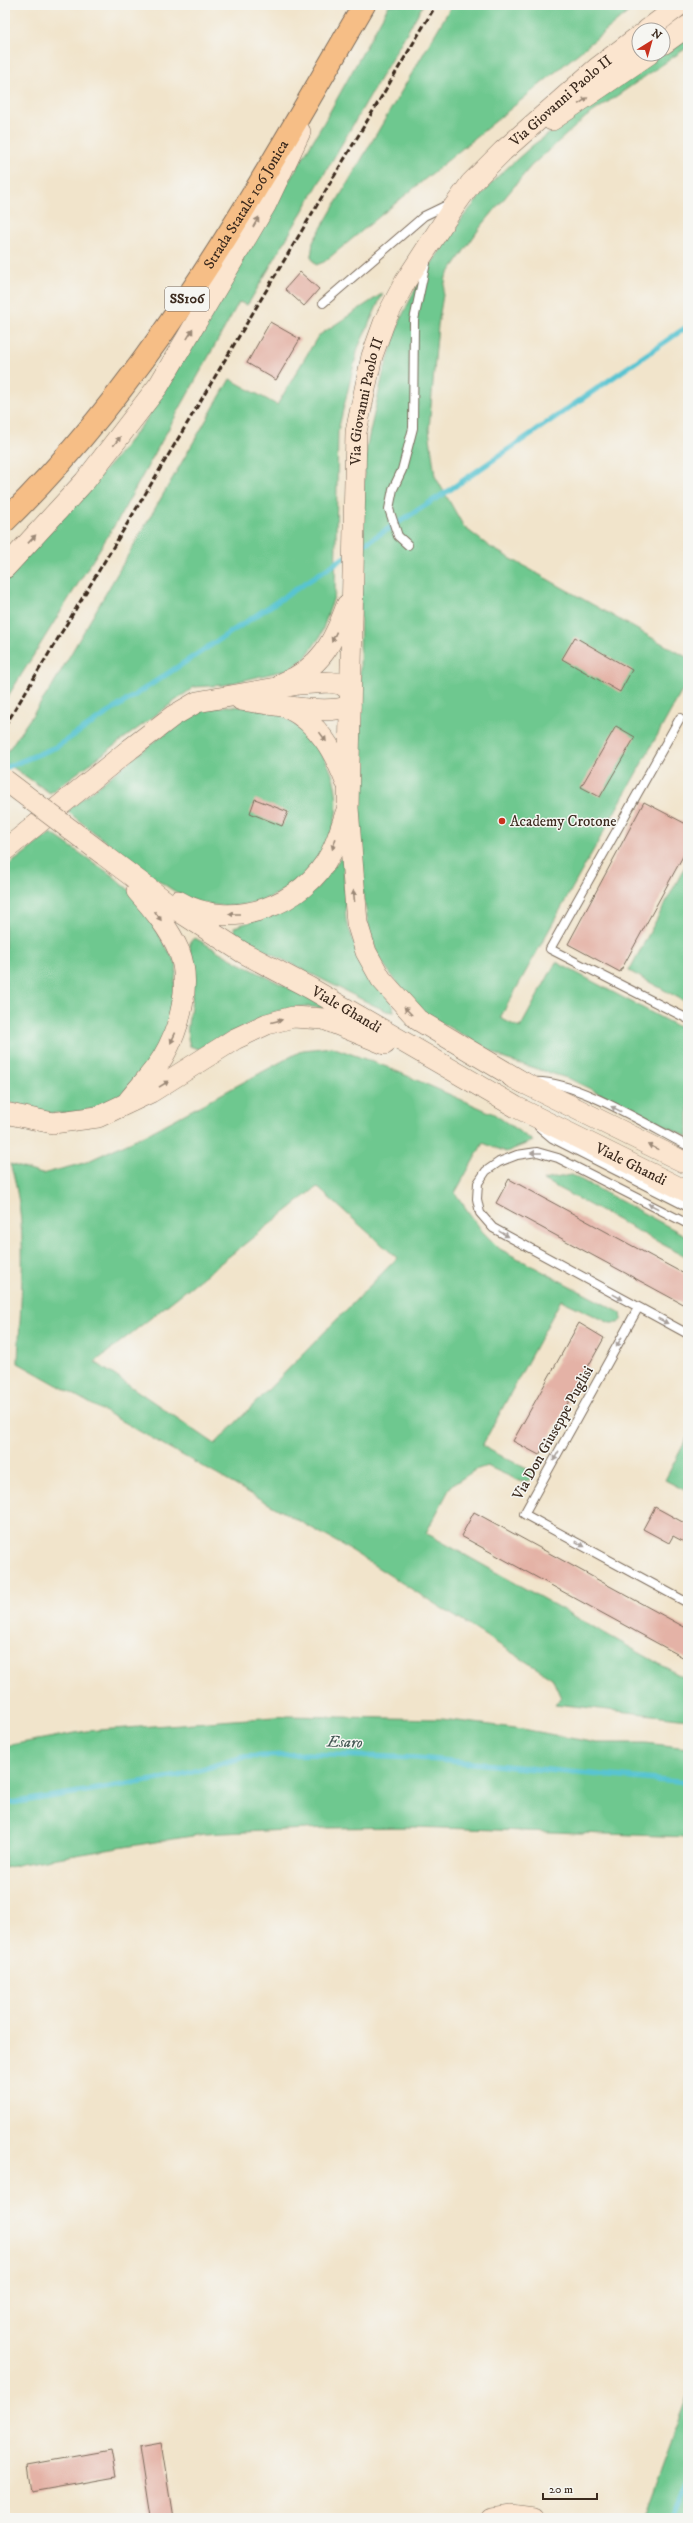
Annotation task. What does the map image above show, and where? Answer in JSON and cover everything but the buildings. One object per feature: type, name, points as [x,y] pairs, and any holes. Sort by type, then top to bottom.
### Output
[{"type":"main road","name":"Strada Statale 106 Jonica","points":[[5,521],[56,470],[86,436],[146,359],[206,269],[364,5]]},
{"type":"street","points":[[658,22],[680,5]]},
{"type":"street","points":[[671,38],[688,26]]},
{"type":"street","name":"Via Giovanni Paolo II","points":[[348,798],[356,432],[372,356],[385,320],[430,240],[460,198],[503,151],[597,68],[631,42]]},
{"type":"street","points":[[5,568],[85,481],[159,385],[265,206],[336,53]]},
{"type":"street","name":"Via Giovanni Paolo II","points":[[503,151],[582,102],[638,62]]},
{"type":"street","points":[[277,696],[288,681],[323,655],[333,641],[353,588]]},
{"type":"street","points":[[5,850],[173,716],[197,702],[216,698],[277,696],[328,682],[341,684],[350,698],[340,710],[322,710],[277,696]]},
{"type":"street","points":[[277,696],[308,720],[320,732],[330,746],[348,798],[357,923],[366,952],[381,979],[418,1020],[524,1082]]},
{"type":"street","points":[[5,780],[183,914],[242,952],[310,988]]},
{"type":"street","points":[[104,855],[182,904],[212,913],[235,914],[272,908],[291,898],[314,876],[332,853],[348,798]]},
{"type":"street","points":[[104,855],[154,910],[170,934],[179,952],[183,975],[183,1001],[175,1032],[163,1058],[129,1101]]},
{"type":"street","name":"Viale Ghandi","points":[[310,988],[524,1082],[688,1164]]},
{"type":"street","name":"Viale Ghandi","points":[[310,988],[516,1107],[688,1192]]},
{"type":"street","points":[[5,1113],[53,1123],[98,1117],[129,1101],[151,1092],[235,1039],[267,1024],[293,1017],[324,1019],[393,1048],[516,1107]]},
{"type":"street","points":[[491,2518],[510,2515],[534,2518]]},
{"type":"lane","points":[[323,303],[424,216],[460,198]]},
{"type":"lane","points":[[408,545],[398,536],[389,509],[393,489],[402,470],[413,428],[414,320],[430,240]]},
{"type":"lane","points":[[680,718],[550,949],[688,1019]]},
{"type":"lane","points":[[524,1082],[545,1081],[585,1094],[688,1146]]},
{"type":"lane","points":[[516,1107],[552,1138],[688,1207]]},
{"type":"lane","points":[[688,1224],[558,1158],[537,1152],[517,1155],[499,1162],[486,1171],[478,1183],[477,1199],[480,1213],[493,1228],[688,1334]]},
{"type":"lane","name":"Via Don Giuseppe Puglisi","points":[[638,1308],[524,1514],[688,1603]]},
{"type":"green space","points":[[389,5],[423,5],[250,301],[247,305],[239,302],[119,518],[5,701],[5,580],[114,460],[146,420],[323,124]]},
{"type":"green space","points":[[452,5],[637,5],[324,262],[316,265],[311,257],[313,242]]},
{"type":"green space","name":"Academy Crotone","points":[[688,36],[688,47],[671,59],[671,48]]},
{"type":"green space","name":"Academy Crotone","points":[[651,62],[666,62],[586,117],[531,166],[479,229],[446,277],[438,325],[429,429],[435,476],[464,527],[490,547],[688,658],[688,694],[682,691],[500,1018],[520,1028],[556,962],[688,1032],[688,1137],[570,1079],[505,1059],[417,1009],[378,957],[370,933],[363,894],[359,854],[361,514],[367,445],[383,374],[401,318],[419,282],[463,217],[496,178],[533,145]]},
{"type":"green space","points":[[383,293],[358,348],[338,431],[335,594],[320,637],[305,658],[290,669],[224,685],[194,687],[50,793],[5,762],[5,755],[51,688],[230,379],[277,405],[318,336]]},
{"type":"green space","points":[[227,706],[269,711],[286,718],[300,729],[313,742],[332,773],[337,805],[330,836],[314,863],[291,886],[262,900],[228,906],[193,900],[175,891],[146,872],[67,811],[183,719],[201,710]]},
{"type":"green space","points":[[51,833],[113,876],[136,896],[177,965],[167,1044],[119,1098],[92,1109],[67,1113],[42,1113],[5,1101],[5,868]]},
{"type":"green space","points":[[343,855],[346,920],[357,951],[393,1005],[394,1012],[387,1011],[371,1004],[236,936],[234,927],[294,908],[316,889]]},
{"type":"green space","points":[[688,861],[688,1003],[629,971]]},
{"type":"green space","points":[[195,938],[237,962],[333,1010],[305,1006],[277,1011],[198,1049],[190,1046],[188,1040],[188,1022],[192,997],[192,983],[190,941]]},
{"type":"green space","points":[[332,1047],[387,1067],[494,1114],[533,1141],[506,1152],[483,1143],[455,1193],[482,1231],[500,1249],[621,1313],[622,1319],[618,1323],[610,1323],[561,1300],[482,1446],[529,1470],[533,1479],[522,1482],[487,1466],[475,1470],[451,1486],[426,1533],[688,1680],[688,1719],[556,1704],[561,1698],[552,1678],[342,1545],[18,1363],[22,1288],[22,1237],[16,1187],[10,1164],[42,1174],[84,1163],[153,1131],[303,1050]],"holes":[[[317,1187],[397,1258],[215,1444],[95,1362]]]},
{"type":"green space","points":[[572,1175],[688,1237],[688,1258],[543,1180]]},
{"type":"green space","points":[[688,1436],[688,1492],[665,1480]]},
{"type":"green space","points":[[288,1716],[442,1719],[523,1729],[596,1743],[646,1743],[688,1748],[688,1837],[414,1827],[325,1828],[204,1834],[21,1864],[5,1868],[5,1746],[86,1731]]},
{"type":"green space","points":[[688,2394],[688,2518],[642,2518]]},
{"type":"waterway","points":[[358,548],[445,493],[688,326]]},
{"type":"waterway","points":[[5,768],[56,747],[348,555]]},
{"type":"waterway","name":"Esaro","points":[[5,1804],[178,1776],[244,1757],[307,1754],[417,1758],[688,1783]]},
{"type":"waterway","points":[[673,2518],[688,2484]]},
{"type":"railway","points":[[5,726],[147,491],[436,5]]},
{"type":"place","name":"Academy Crotone","points":[[502,821]]}]
